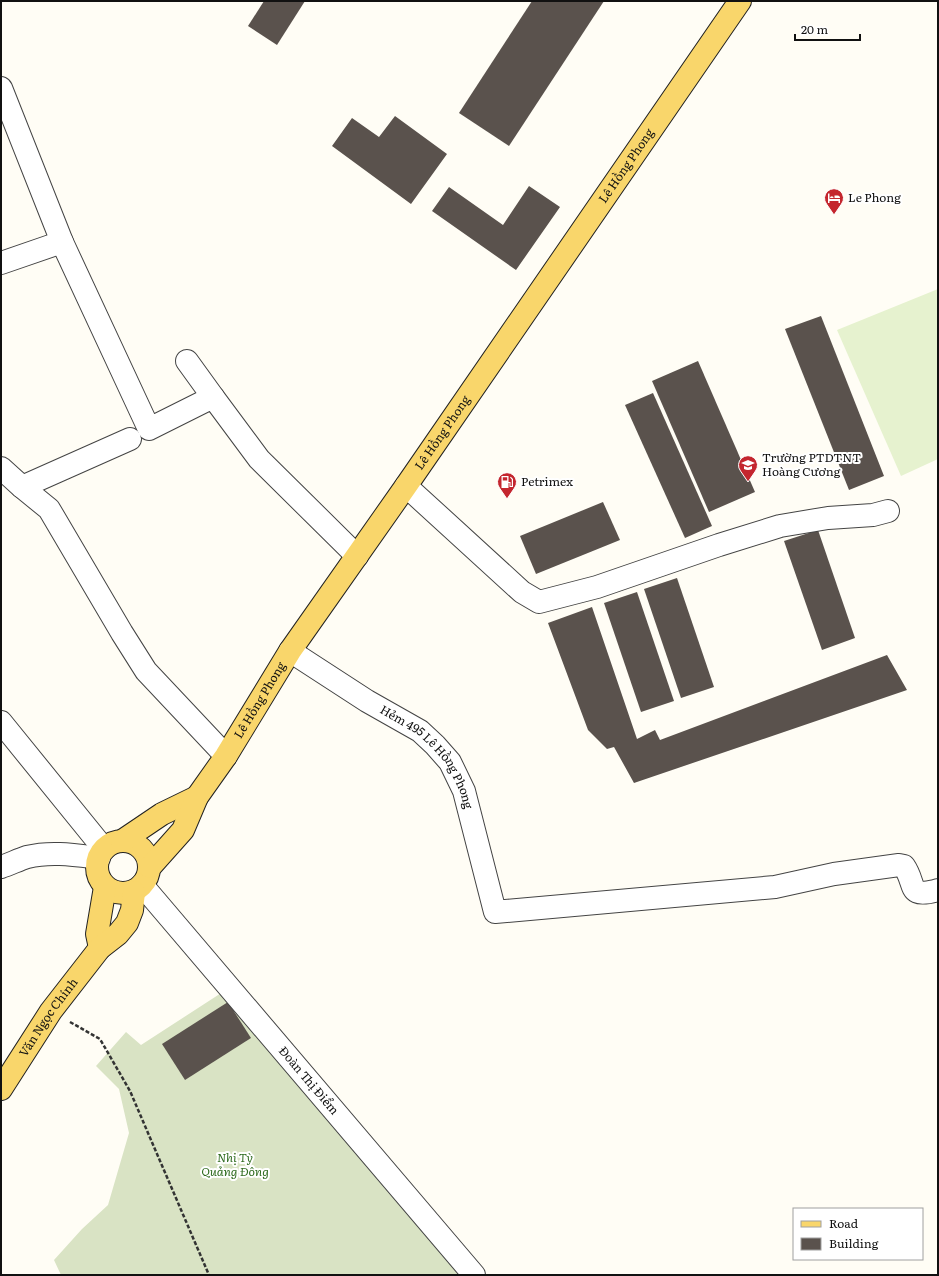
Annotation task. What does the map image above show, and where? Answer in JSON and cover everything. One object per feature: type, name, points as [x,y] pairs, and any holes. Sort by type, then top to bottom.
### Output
[{"type":"main road","name":"Lê Hồng Phong","points":[[142,881],[183,830],[197,797],[226,756],[290,651],[406,486],[740,1]]},
{"type":"main road","points":[[108,849],[132,843],[141,848],[147,857],[142,881],[124,894],[114,892],[105,887],[99,878],[97,868],[108,849],[162,814],[197,797]]},
{"type":"main road","name":"Văn Ngọc Chính","points":[[1,1089],[51,1011],[100,948],[118,934],[127,923],[142,881]]},
{"type":"main road","points":[[100,948],[97,934],[105,887]]},
{"type":"street","points":[[1,88],[62,242],[150,429],[213,397]]},
{"type":"street","points":[[1,263],[62,242]]},
{"type":"street","points":[[187,361],[259,459],[357,556]]},
{"type":"street","points":[[22,487],[130,439]]},
{"type":"street","points":[[1,468],[49,509],[146,671],[226,756]]},
{"type":"street","points":[[406,486],[522,592],[538,602],[597,587],[719,545],[780,526],[828,518],[873,515],[888,511]]},
{"type":"street","name":"Hẻm 495 Lê Hồng Phong","points":[[290,651],[367,701],[420,730],[436,745],[450,762],[464,791],[495,912],[775,887],[834,874],[898,865],[904,866],[913,889],[924,894],[938,890]]},
{"type":"street","points":[[1,722],[108,849]]},
{"type":"street","points":[[1,867],[28,857],[108,849]]},
{"type":"street","name":"Đoàn Thị Điểm","points":[[142,881],[474,1275]]},
{"type":"path","points":[[51,1011],[100,1039],[130,1091],[209,1275]]},
{"type":"green space","points":[[938,289],[938,459],[901,476],[837,330]]},
{"type":"green space","name":"Nhị Tỳ Quảng Đông","points":[[232,986],[466,1275],[61,1275],[54,1260],[82,1229],[108,1205],[129,1133],[119,1089],[96,1066],[126,1032],[141,1045]]},
{"type":"building","points":[[264,1],[305,1],[277,45],[248,26]]},
{"type":"building","points":[[532,1],[604,1],[509,146],[459,113]]},
{"type":"building","points":[[395,116],[447,154],[411,204],[332,146],[352,118],[379,137]]},
{"type":"building","points":[[529,186],[560,207],[516,270],[432,211],[449,187],[503,225]]},
{"type":"building","points":[[821,316],[884,476],[849,490],[785,329]]},
{"type":"building","points":[[698,361],[755,492],[709,512],[652,381]]},
{"type":"building","points":[[653,393],[712,526],[685,538],[625,405]]},
{"type":"building","points":[[603,502],[620,540],[536,574],[520,536]]},
{"type":"building","points":[[818,530],[855,638],[822,650],[784,541]]},
{"type":"building","points":[[677,578],[714,687],[681,698],[644,589]]},
{"type":"building","points":[[637,592],[674,701],[641,712],[604,603]]},
{"type":"building","points":[[592,607],[637,739],[655,730],[660,740],[887,655],[907,690],[634,783],[614,747],[607,749],[588,730],[548,623]]},
{"type":"building","points":[[228,1002],[251,1038],[185,1080],[162,1044]]},
{"type":"place","name":"Le Phong","points":[[834,215]]},
{"type":"place","name":"Trường PTDTNT Hoàng Cương","points":[[748,482]]},
{"type":"place","name":"Petrimex","points":[[507,499]]}]
